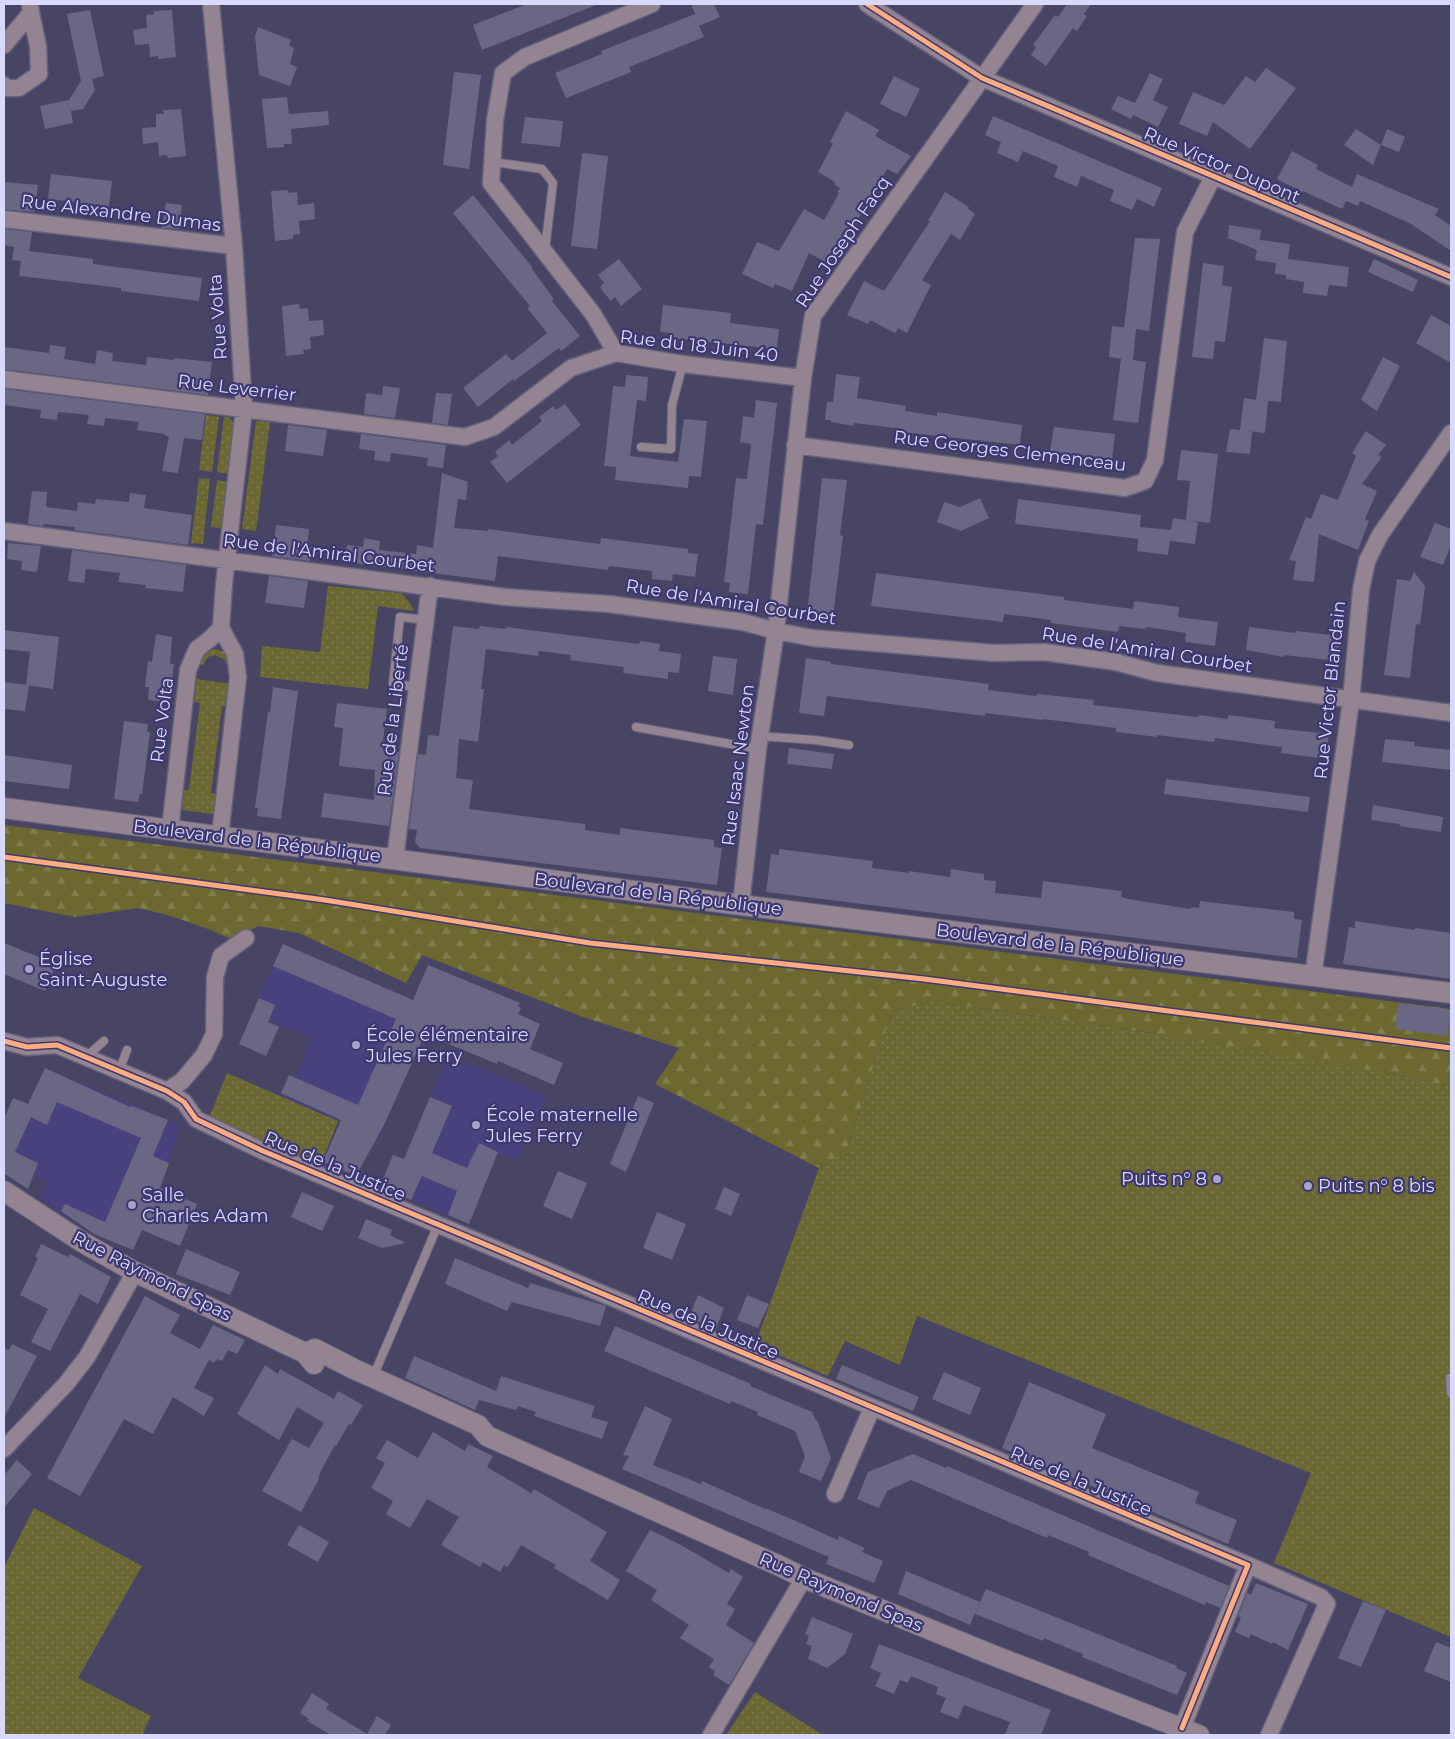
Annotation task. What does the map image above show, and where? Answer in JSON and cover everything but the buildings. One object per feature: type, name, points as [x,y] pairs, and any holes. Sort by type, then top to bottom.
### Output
[{"type":"street","name":"Rue Volta","points":[[170,830],[188,670],[197,649],[221,628],[244,410],[234,246],[211,4]]},
{"type":"street","points":[[616,353],[593,314],[492,183],[495,120],[503,73],[525,57],[652,4]]},
{"type":"street","name":"Rue Victor Dupont","points":[[866,4],[982,78],[1451,277]]},
{"type":"street","name":"Rue Joseph Facq","points":[[776,631],[795,445],[813,316],[1035,4]]},
{"type":"street","points":[[4,45],[30,8]]},
{"type":"street","points":[[4,85],[6,88],[19,88],[39,74],[38,46],[30,8]]},
{"type":"street","name":"Rue Georges Clemenceau","points":[[795,445],[1125,488],[1145,481],[1155,460],[1185,232],[1213,177]]},
{"type":"street","name":"Rue Alexandre Dumas","points":[[4,219],[234,246]]},
{"type":"street","name":"Rue du 18 Juin 40","points":[[465,437],[494,427],[571,368],[616,353],[683,364],[803,378]]},
{"type":"street","name":"Rue Leverrier","points":[[4,378],[465,437]]},
{"type":"street","name":"Rue Victor Blandain","points":[[1314,977],[1351,701],[1361,590],[1367,561],[1380,534],[1451,433]]},
{"type":"street","name":"Rue de l'Amiral Courbet","points":[[4,531],[505,596],[609,604],[743,622],[813,638],[985,652],[1044,652],[1116,662],[1156,673],[1351,701],[1451,713]]},
{"type":"street","name":"Rue de la Liberté","points":[[395,859],[430,586]]},
{"type":"street","points":[[220,836],[238,677],[235,654],[221,628]]},
{"type":"street","name":"Rue Isaac Newton","points":[[741,905],[759,742],[776,631]]},
{"type":"street","name":"Boulevard de la République","points":[[4,808],[741,905],[1451,993]]},
{"type":"street","points":[[167,1091],[182,1081],[204,1055],[214,1034],[215,977],[221,956],[246,938]]},
{"type":"street","name":"Rue de la Justice","points":[[4,1040],[27,1047],[57,1045],[167,1091],[184,1102],[196,1119],[263,1151],[1321,1597],[1327,1604],[1268,1735]]},
{"type":"street","name":"Rue Raymond Spas","points":[[4,1191],[82,1242],[135,1272],[305,1353],[313,1364],[371,1383],[474,1436],[487,1436],[804,1578],[990,1654],[1191,1732]]},
{"type":"street","points":[[4,1449],[66,1384],[87,1357],[135,1272]]},
{"type":"street","points":[[834,1494],[872,1408]]},
{"type":"street","points":[[1191,1732],[1248,1566]]},
{"type":"street","points":[[711,1735],[804,1578]]},
{"type":"lane","points":[[493,162],[542,169],[553,183],[545,252]]},
{"type":"lane","points":[[641,447],[671,449],[672,405],[683,364]]},
{"type":"lane","points":[[417,687],[393,684],[400,617],[426,620]]},
{"type":"lane","points":[[636,727],[759,742],[815,740],[849,745]]},
{"type":"lane","points":[[86,1057],[104,1041]]},
{"type":"lane","points":[[119,1071],[127,1050]]},
{"type":"lane","points":[[371,1383],[438,1225]]},
{"type":"lane","points":[[1450,1378],[1451,1393]]},
{"type":"shaded area","points":[[206,415],[219,417],[212,472],[199,470]]},
{"type":"shaded area","points":[[224,417],[230,418],[236,438],[231,474],[217,472]]},
{"type":"shaded area","points":[[256,421],[270,422],[256,531],[242,529]]},
{"type":"shaded area","points":[[199,478],[210,479],[203,544],[191,543]]},
{"type":"shaded area","points":[[217,480],[230,482],[225,528],[211,527]]},
{"type":"shaded area","points":[[328,586],[401,593],[411,604],[414,611],[378,606],[368,689],[260,677],[262,646],[320,652]]},
{"type":"shaded area","points":[[214,649],[228,654],[233,669],[228,668],[225,660],[215,655],[208,657],[203,665],[199,664],[204,654]]},
{"type":"shaded area","points":[[197,679],[230,684],[227,706],[222,706],[211,793],[217,794],[212,814],[183,810],[182,807],[184,790],[189,790],[200,703],[194,702]]},
{"type":"shaded area","name":"École élémentaire Jules Ferry","points":[[283,944],[406,997],[387,1039],[417,1051],[379,1137],[286,1100],[312,1038],[252,1013]]},
{"type":"shaded area","points":[[931,1001],[1257,1050],[1451,1086],[1451,1637],[1274,1563],[1311,1473],[917,1316],[900,1365],[845,1341],[828,1376],[755,1345],[819,1168],[847,1150],[880,1044],[894,1011]]},
{"type":"shaded area","name":"École maternelle Jules Ferry","points":[[446,1060],[456,1065],[469,1063],[546,1096],[518,1161],[498,1153],[469,1224],[390,1191]]},
{"type":"shaded area","points":[[45,1068],[180,1125],[169,1163],[136,1149],[99,1237],[40,1198],[48,1183],[33,1175],[38,1163],[15,1152],[39,1095]]},
{"type":"shaded area","points":[[227,1073],[338,1121],[320,1166],[209,1118]]},
{"type":"shaded area","points":[[34,1508],[142,1566],[78,1678],[151,1716],[142,1735],[4,1735],[4,1567]]},
{"type":"shaded area","points":[[755,1692],[823,1735],[726,1735]]},
{"type":"green space","points":[[4,825],[1451,1009],[1451,1086],[1393,1074],[1139,1031],[931,1001],[894,1011],[880,1044],[847,1150],[819,1168],[655,1084],[679,1048],[583,1017],[422,955],[406,983],[299,933],[258,926],[231,939],[171,916],[139,908],[75,917],[4,903]]},
{"type":"cycle path","points":[[867,4],[982,78],[1451,277]]},
{"type":"cycle path","points":[[4,857],[325,900],[590,943],[924,979],[1451,1048]]},
{"type":"cycle path","points":[[4,1041],[27,1047],[57,1045],[167,1091],[184,1102],[196,1119],[263,1151],[1248,1565],[1182,1728]]},
{"type":"place","name":"Église Saint-Auguste","points":[[29,969]]},
{"type":"place","name":"École élémentaire Jules Ferry","points":[[356,1045]]},
{"type":"place","name":"École maternelle Jules Ferry","points":[[476,1125]]},
{"type":"place","name":"Puits n° 8","points":[[1217,1179]]},
{"type":"place","name":"Puits n° 8 bis","points":[[1308,1186]]},
{"type":"place","name":"Salle Charles Adam","points":[[132,1205]]}]
